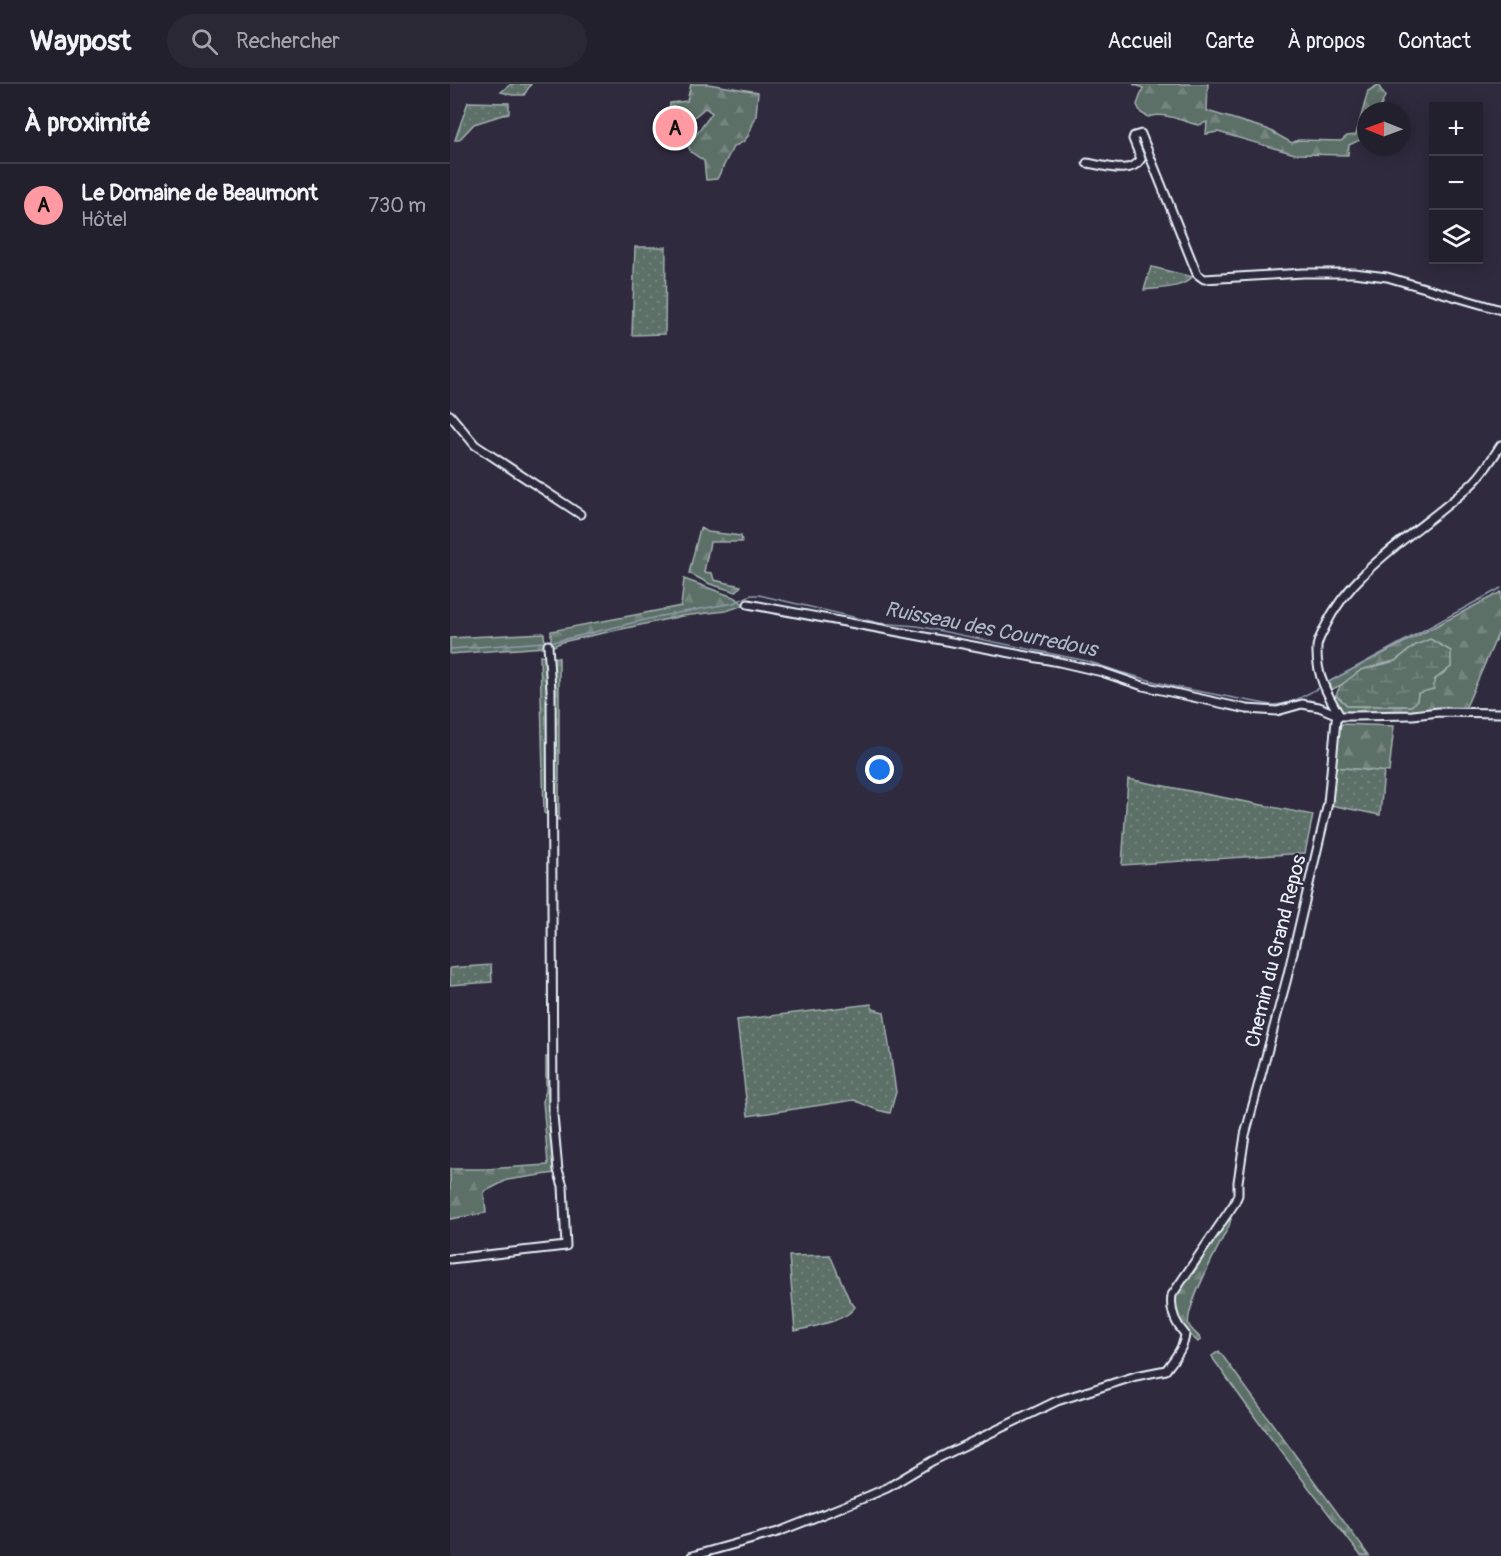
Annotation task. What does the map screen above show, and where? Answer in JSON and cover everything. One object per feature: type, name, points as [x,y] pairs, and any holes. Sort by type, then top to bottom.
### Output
[{"type":"street","points":[[1087,163],[1131,168],[1138,165],[1141,159],[1133,140],[1134,136],[1141,134],[1197,274],[1204,279],[1303,273],[1354,273],[1387,277],[1501,310]]},
{"type":"street","points":[[450,415],[475,445],[580,514]]},
{"type":"street","points":[[1340,716],[1318,674],[1317,646],[1329,621],[1346,594],[1386,553],[1476,480],[1501,445]]},
{"type":"street","points":[[748,604],[1048,660],[1102,672],[1143,686],[1247,709],[1277,711],[1302,704],[1319,707],[1340,716],[1413,715],[1439,712],[1501,713]]},
{"type":"street","points":[[450,1259],[566,1246],[564,1186],[558,1170],[553,1115],[551,690],[548,645]]},
{"type":"street","name":"Chemin du Grand Repos","points":[[692,1556],[778,1532],[859,1500],[887,1488],[948,1453],[1057,1401],[1136,1376],[1166,1370],[1184,1341],[1185,1334],[1178,1327],[1171,1305],[1172,1294],[1234,1204],[1238,1194],[1240,1161],[1245,1135],[1287,978],[1328,804],[1336,720],[1340,716]]},
{"type":"green space","points":[[511,84],[531,84],[524,95],[501,92]]},
{"type":"green space","points":[[691,84],[708,84],[758,92],[756,116],[748,136],[743,142],[733,147],[717,179],[706,180],[704,161],[691,152],[688,146],[712,113],[705,108],[693,118],[669,117],[670,103],[687,101]]},
{"type":"green space","points":[[1133,84],[1208,84],[1207,111],[1267,129],[1292,143],[1298,140],[1341,141],[1347,136],[1356,135],[1357,131],[1357,141],[1349,145],[1348,155],[1295,154],[1218,132],[1206,134],[1207,122],[1199,125],[1161,115],[1148,117],[1141,113],[1137,105],[1143,88]]},
{"type":"green space","points":[[1378,85],[1385,96],[1383,102],[1365,102],[1368,91]]},
{"type":"green space","points":[[468,102],[509,103],[509,113],[474,124],[459,140],[455,140]]},
{"type":"green space","points":[[635,247],[666,247],[665,334],[632,335]]},
{"type":"green space","points":[[1151,267],[1192,277],[1176,286],[1144,290]]},
{"type":"green space","points":[[700,528],[708,532],[741,536],[742,542],[710,542],[704,572],[712,573],[714,580],[741,586],[736,592],[710,584],[689,573]]},
{"type":"green space","points":[[684,579],[736,598],[744,605],[726,611],[682,616],[562,642],[551,647],[551,631],[681,606]]},
{"type":"green space","points":[[1501,592],[1501,627],[1465,709],[1395,714],[1340,713],[1333,700],[1336,695],[1348,706],[1411,706],[1418,693],[1451,667],[1416,645],[1395,661],[1361,670],[1351,680],[1331,690],[1328,682]]},
{"type":"green space","points":[[544,633],[545,647],[450,654],[450,638]]},
{"type":"green space","points":[[1430,639],[1451,651],[1451,667],[1434,680],[1434,689],[1418,693],[1417,701],[1411,706],[1348,706],[1336,695],[1340,686],[1361,670],[1395,661],[1416,645]]},
{"type":"green space","points":[[540,655],[559,658],[559,820],[544,813]]},
{"type":"green space","points":[[1341,724],[1394,726],[1389,772],[1334,767]]},
{"type":"green space","points":[[1334,767],[1384,771],[1380,815],[1330,805]]},
{"type":"green space","points":[[1128,779],[1313,815],[1305,853],[1122,865]]},
{"type":"green space","points":[[491,965],[492,982],[450,985],[450,968]]},
{"type":"green space","points":[[871,1004],[873,1009],[884,1012],[896,1092],[890,1113],[854,1100],[748,1116],[737,1020]]},
{"type":"green space","points":[[546,1057],[557,1059],[558,1170],[555,1173],[507,1180],[484,1192],[486,1213],[450,1219],[450,1169],[548,1165],[543,1100],[546,1091]]},
{"type":"green space","points":[[1231,1219],[1204,1276],[1189,1317],[1191,1329],[1201,1339],[1198,1342],[1179,1325],[1175,1313],[1175,1295],[1180,1287],[1189,1280],[1226,1221]]},
{"type":"green space","points":[[830,1255],[849,1299],[855,1307],[837,1320],[795,1331],[789,1256]]},
{"type":"green space","points":[[1219,1351],[1369,1556],[1361,1556],[1257,1420],[1214,1360],[1212,1356]]},
{"type":"waterway","name":"Ruisseau des Courredous","points":[[1327,683],[1501,588]]},
{"type":"waterway","name":"Ruisseau des Courredous","points":[[450,649],[557,641],[661,616],[734,603],[751,595],[759,595],[879,623],[917,626],[1087,661],[1171,686],[1271,705],[1291,702],[1320,687]]},
{"type":"place","name":"Le Domaine de Beaumont","points":[[675,128]]}]
